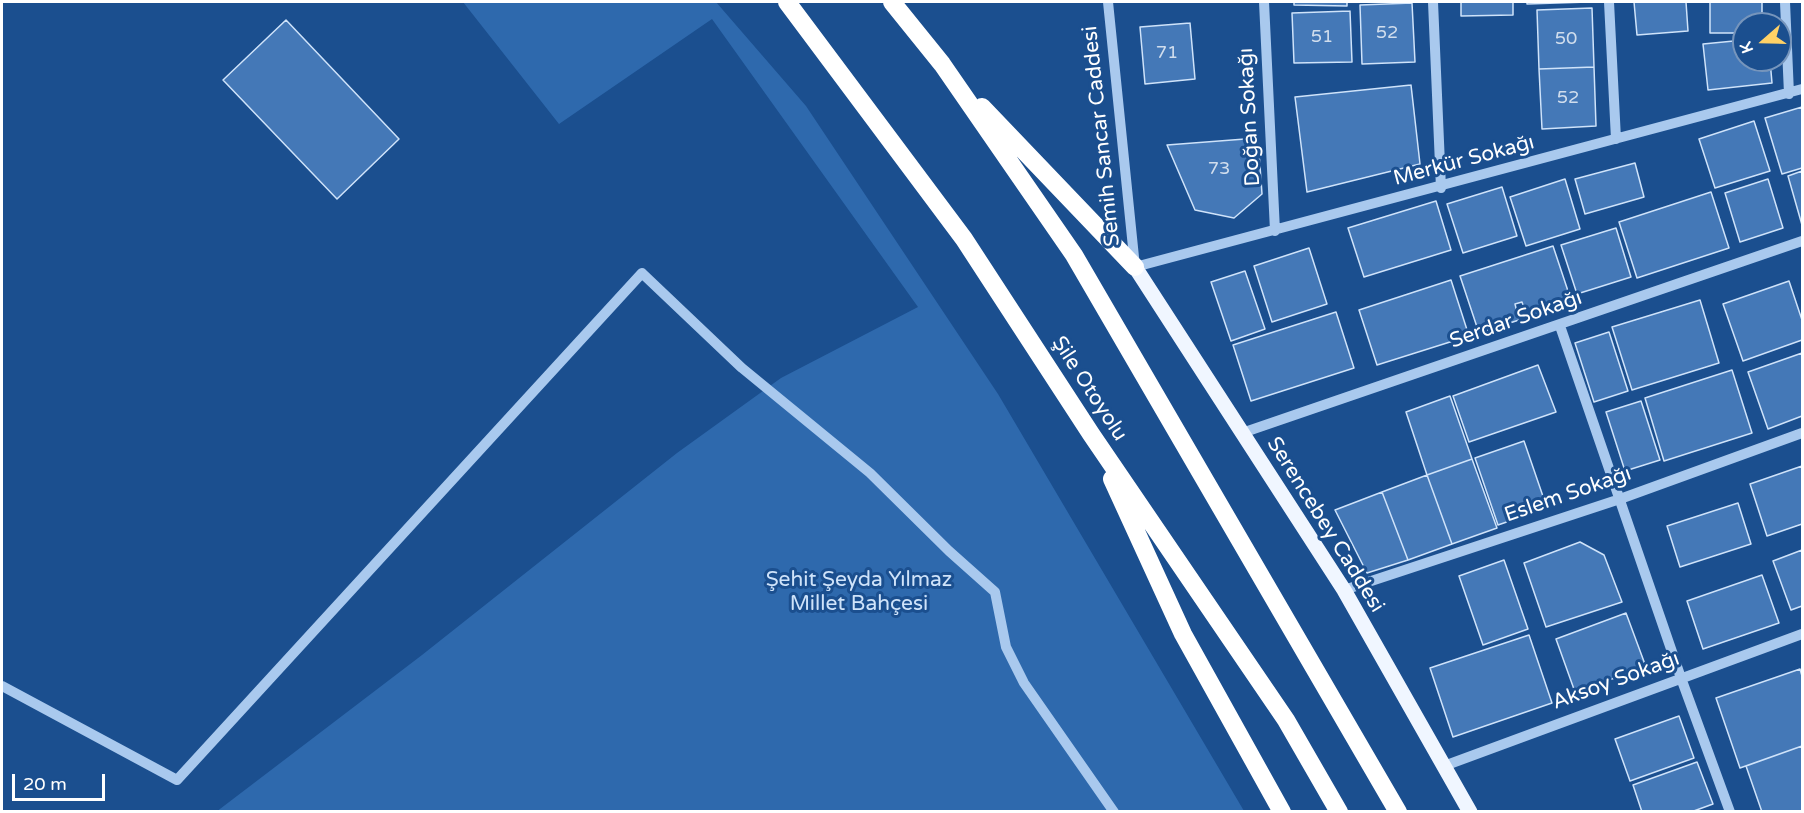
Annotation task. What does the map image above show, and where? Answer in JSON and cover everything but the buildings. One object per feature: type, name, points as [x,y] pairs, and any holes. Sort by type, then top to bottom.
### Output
[{"type":"highway","name":"Şile Otoyolu","points":[[787,2],[964,239],[1091,434],[1286,720],[1340,812]]},
{"type":"highway","points":[[892,2],[942,64],[1074,255],[1398,812]]},
{"type":"highway","points":[[942,64],[1135,267]]},
{"type":"highway","points":[[1091,434],[1183,634],[1282,812]]},
{"type":"main road","name":"Serencebey Caddesi","points":[[1135,267],[1344,590],[1470,812]]},
{"type":"street","name":"Semih Sancar Caddesi","points":[[1107,2],[1135,267]]},
{"type":"street","name":"Doğan Sokağı","points":[[1264,2],[1275,231]]},
{"type":"street","points":[[1433,2],[1441,188]]},
{"type":"street","points":[[1609,2],[1616,139]]},
{"type":"street","points":[[1785,2],[1789,94]]},
{"type":"street","name":"Merkür Sokağı","points":[[1135,267],[1441,188],[1803,89]]},
{"type":"street","name":"Serdar Sokağı","points":[[1242,434],[1803,241]]},
{"type":"street","points":[[2,686],[177,780],[642,273],[742,368],[870,473],[948,551],[995,592],[1006,647],[1024,683],[1114,812]]},
{"type":"street","points":[[1560,326],[1681,678],[1730,812]]},
{"type":"street","name":"Eslem Sokağı","points":[[1344,590],[1620,499],[1803,433]]},
{"type":"street","name":"Aksoy Sokağı","points":[[1444,766],[1803,634]]},
{"type":"green space","name":"Şehit Şeyda Yılmaz Millet Bahçesi","points":[[463,2],[716,2],[806,106],[998,394],[1244,811],[216,812],[422,655],[677,453],[781,378],[918,307],[712,19],[559,124]]}]
